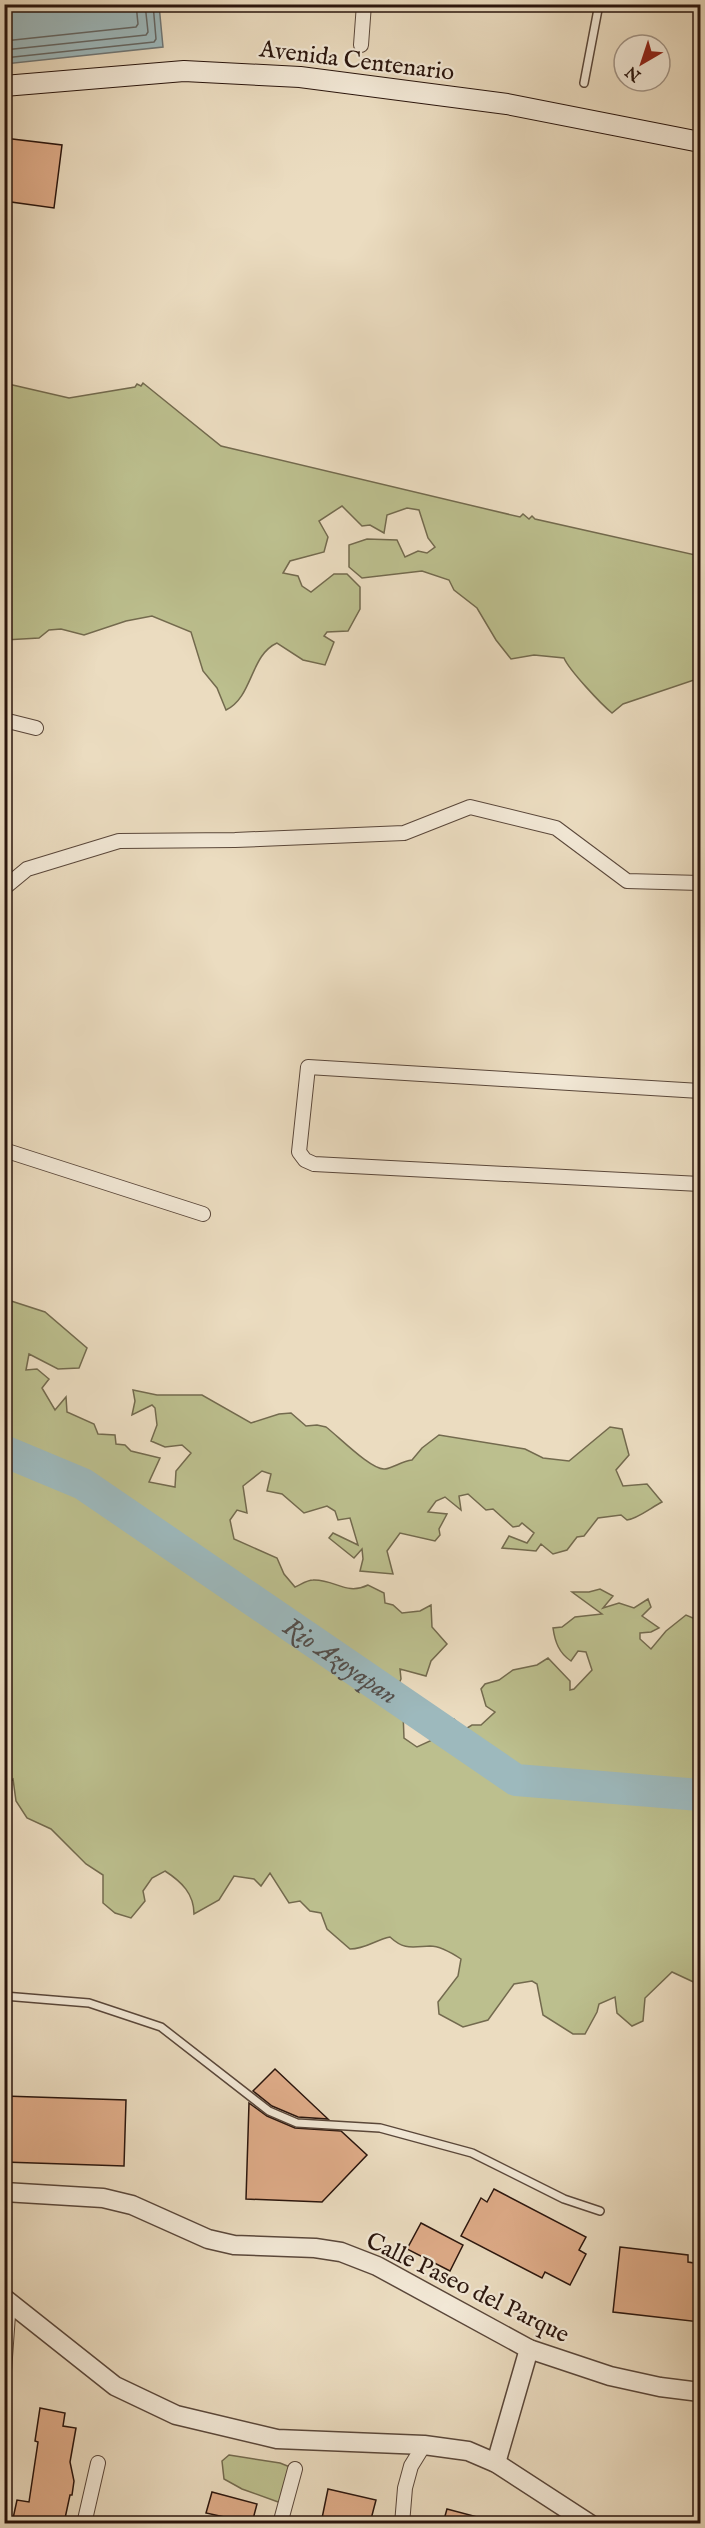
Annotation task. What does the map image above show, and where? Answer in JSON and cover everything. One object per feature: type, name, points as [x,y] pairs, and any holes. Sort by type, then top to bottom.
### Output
[{"type":"main road","name":"Avenida Centenario","points":[[4,86],[184,71],[300,77],[507,104],[700,142]]},
{"type":"street","points":[[361,45],[364,4]]},
{"type":"street","points":[[4,720],[36,728]]},
{"type":"street","points":[[4,888],[27,869],[119,841],[235,840],[404,833],[470,807],[556,828],[627,881],[700,883]]},
{"type":"street","points":[[700,1091],[308,1067],[299,1152],[305,1160],[314,1164],[700,1184]]},
{"type":"street","points":[[4,1150],[203,1214]]},
{"type":"street","name":"Calle Paseo del Parque","points":[[4,2192],[103,2198],[132,2205],[208,2239],[234,2245],[315,2248],[341,2252],[377,2266],[530,2349],[610,2376],[660,2387],[700,2392]]},
{"type":"street","points":[[4,2371],[7,2300]]},
{"type":"street","points":[[7,2300],[115,2386],[176,2415],[277,2439],[424,2445],[468,2451],[496,2463],[590,2523]]},
{"type":"street","points":[[496,2463],[530,2349]]},
{"type":"street","points":[[402,2523],[405,2488],[411,2466],[424,2445]]},
{"type":"street","points":[[84,2523],[98,2463]]},
{"type":"street","points":[[280,2523],[295,2469]]},
{"type":"lane","points":[[584,82],[598,4]]},
{"type":"lane","points":[[4,1996],[89,2003],[161,2027],[270,2111],[297,2123],[380,2128],[472,2153],[564,2199],[600,2211]]},
{"type":"green space","points":[[4,383],[69,398],[135,387],[137,384],[141,386],[143,383],[221,446],[520,517],[523,514],[529,519],[532,516],[535,519],[700,556],[700,678],[623,704],[612,713],[578,678],[564,658],[534,655],[511,659],[496,640],[477,608],[454,590],[449,580],[422,571],[362,578],[349,567],[349,545],[367,539],[397,540],[405,557],[418,551],[427,553],[435,547],[428,538],[419,510],[407,508],[387,515],[384,533],[370,525],[362,526],[342,506],[319,521],[328,537],[324,552],[290,561],[283,573],[298,576],[302,586],[311,592],[334,574],[347,574],[360,587],[360,609],[348,631],[327,632],[324,636],[334,642],[325,665],[303,660],[277,643],[261,657],[242,696],[226,710],[217,688],[203,671],[191,632],[152,616],[126,621],[84,635],[61,629],[49,630],[39,638],[5,640]]},
{"type":"green space","points":[[5,1299],[45,1312],[87,1348],[79,1368],[58,1369],[29,1354],[26,1370],[37,1369],[49,1379],[42,1388],[55,1410],[66,1397],[67,1412],[94,1424],[98,1434],[115,1435],[116,1444],[125,1445],[131,1451],[160,1458],[149,1482],[175,1487],[176,1471],[191,1453],[182,1445],[165,1447],[151,1441],[157,1425],[155,1408],[152,1405],[132,1415],[135,1401],[133,1390],[157,1395],[202,1395],[251,1423],[279,1414],[291,1413],[306,1426],[326,1427],[372,1465],[385,1469],[412,1460],[422,1448],[439,1435],[525,1449],[543,1458],[569,1461],[610,1427],[622,1429],[629,1455],[616,1470],[623,1486],[647,1484],[662,1502],[627,1520],[621,1515],[598,1518],[584,1536],[577,1537],[567,1550],[553,1554],[541,1544],[536,1551],[502,1548],[509,1536],[527,1543],[534,1533],[522,1523],[513,1527],[493,1509],[486,1510],[468,1494],[459,1496],[461,1510],[445,1497],[436,1501],[428,1512],[447,1514],[439,1529],[440,1535],[435,1541],[400,1533],[387,1551],[393,1574],[360,1571],[363,1559],[362,1549],[354,1558],[329,1538],[333,1533],[358,1545],[350,1518],[338,1520],[335,1511],[327,1506],[304,1513],[282,1494],[267,1491],[271,1474],[262,1471],[243,1486],[247,1513],[237,1510],[230,1520],[234,1539],[277,1558],[284,1574],[295,1587],[313,1580],[353,1589],[368,1585],[384,1593],[385,1603],[393,1605],[402,1613],[420,1611],[431,1605],[432,1627],[447,1644],[431,1661],[426,1676],[400,1669],[401,1679],[393,1697],[403,1712],[404,1738],[417,1747],[441,1736],[444,1720],[454,1719],[464,1730],[472,1725],[481,1725],[495,1712],[486,1706],[481,1689],[485,1684],[499,1680],[513,1670],[537,1665],[548,1658],[570,1681],[570,1690],[574,1689],[592,1670],[586,1652],[578,1651],[571,1661],[558,1647],[553,1628],[562,1627],[575,1617],[602,1614],[572,1592],[589,1592],[600,1589],[613,1596],[603,1608],[619,1603],[634,1608],[648,1599],[651,1607],[642,1616],[659,1628],[651,1632],[640,1633],[640,1639],[651,1649],[666,1631],[686,1615],[700,1621],[700,1985],[672,1972],[645,1998],[643,2021],[632,2026],[617,2013],[615,1997],[599,2004],[585,2034],[573,2034],[543,2015],[537,1984],[532,1981],[514,1984],[488,2020],[463,2027],[439,2014],[438,2002],[458,1976],[461,1959],[438,1947],[408,1947],[390,1937],[361,1948],[350,1949],[327,1929],[321,1913],[310,1911],[300,1901],[289,1903],[270,1873],[261,1886],[254,1879],[234,1876],[219,1900],[194,1914],[192,1900],[186,1889],[165,1871],[152,1878],[143,1891],[145,1901],[131,1918],[115,1913],[103,1903],[103,1875],[86,1864],[51,1829],[27,1818],[16,1801],[13,1779],[5,1785]]},
{"type":"green space","points":[[229,2455],[280,2463],[295,2469],[281,2503],[242,2489],[224,2479],[222,2461]]},
{"type":"water","points":[[4,5],[159,5],[163,47],[5,64]]},
{"type":"building","points":[[4,138],[62,145],[54,208],[4,201]]},
{"type":"building","points":[[275,2069],[328,2119],[298,2117],[272,2106],[253,2091]]},
{"type":"building","points":[[4,2096],[126,2100],[124,2166],[4,2162]]},
{"type":"building","points":[[249,2103],[267,2116],[295,2128],[341,2131],[367,2155],[322,2202],[246,2199]]},
{"type":"building","points":[[494,2189],[586,2237],[579,2250],[586,2254],[570,2285],[545,2272],[542,2278],[461,2236],[481,2198],[487,2202]]},
{"type":"building","points":[[421,2223],[463,2245],[450,2271],[407,2249]]},
{"type":"building","points":[[620,2247],[688,2255],[688,2262],[700,2264],[700,2322],[613,2312]]},
{"type":"building","points":[[40,2408],[65,2413],[63,2426],[76,2428],[70,2462],[74,2481],[72,2495],[70,2495],[64,2523],[12,2523],[17,2500],[29,2502],[38,2442],[35,2441]]},
{"type":"building","points":[[328,2489],[376,2500],[370,2523],[321,2523]]},
{"type":"building","points":[[212,2492],[257,2504],[252,2523],[206,2513]]},
{"type":"building","points":[[447,2509],[485,2519],[485,2523],[443,2523]]},
{"type":"waterway","name":"Rio Azoyapan","points":[[4,1451],[83,1484],[516,1780],[700,1795]]}]
